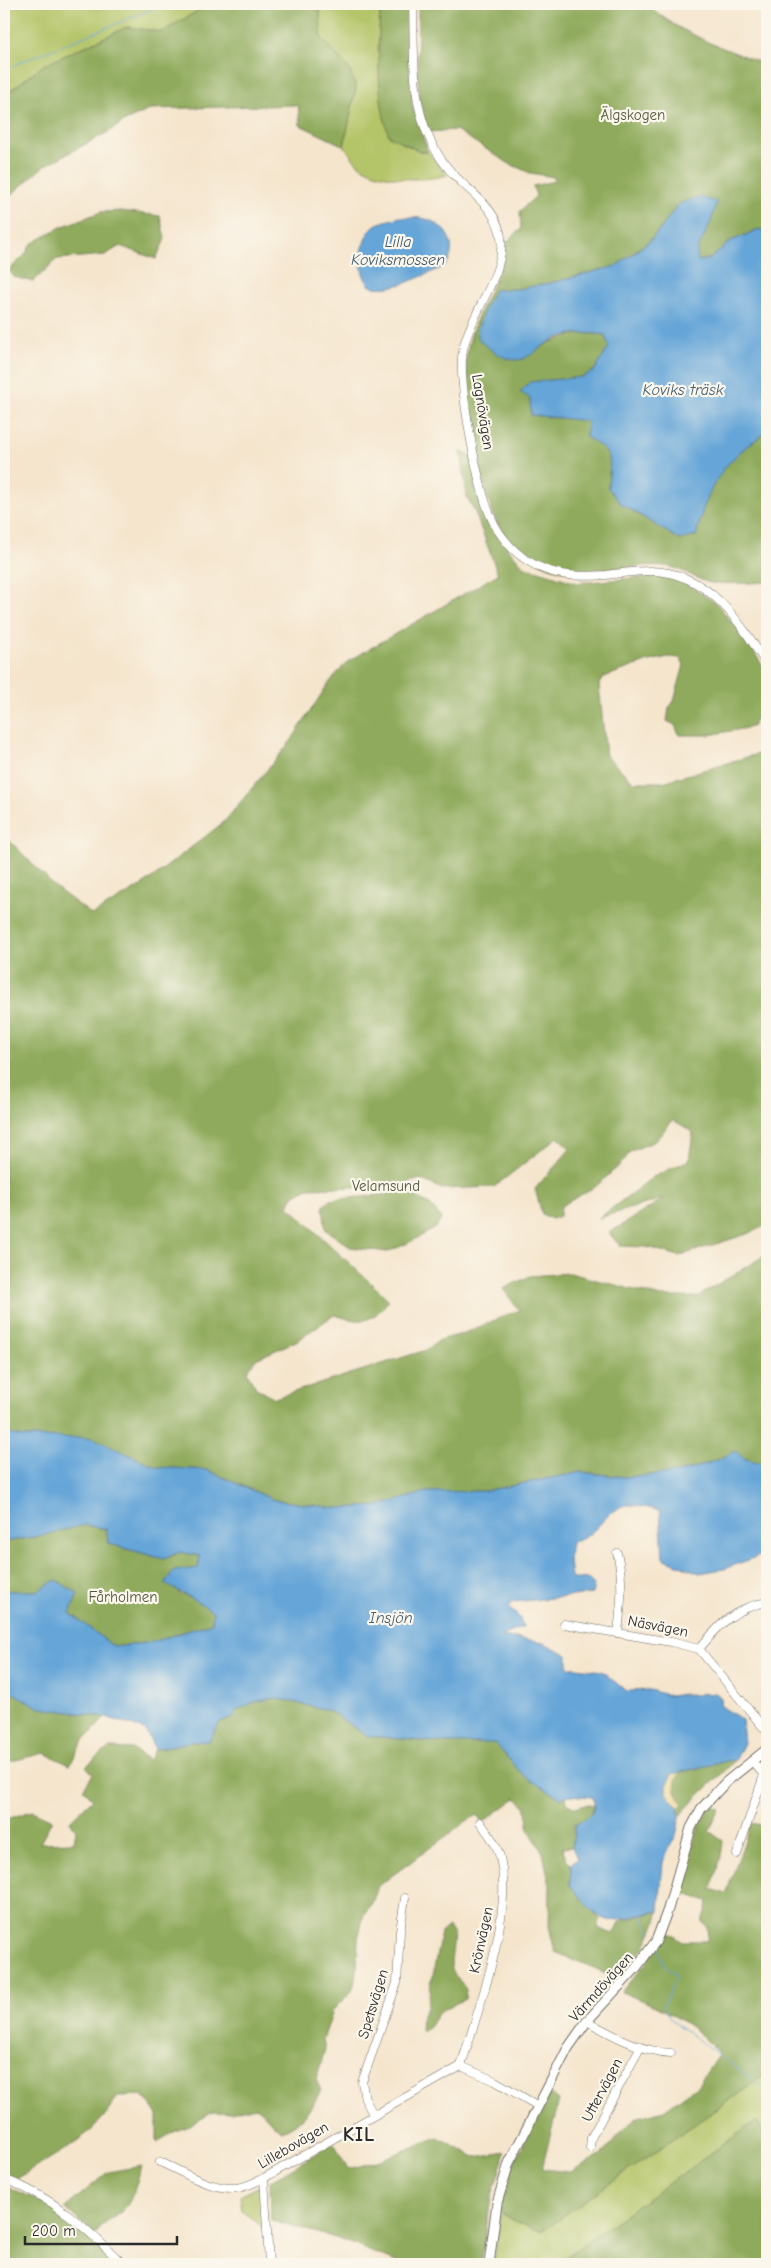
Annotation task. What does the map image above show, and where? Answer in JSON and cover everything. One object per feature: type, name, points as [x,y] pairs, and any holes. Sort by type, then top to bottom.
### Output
[{"type":"main road","name":"Värmdövägen","points":[[488,2264],[494,2218],[504,2176],[515,2150],[568,2048],[587,2021],[636,1968],[656,1941],[668,1909],[691,1828],[701,1809],[726,1782],[767,1749]]},
{"type":"street","name":"Lagnövägen","points":[[413,4],[417,101],[421,122],[430,143],[448,169],[493,214],[502,242],[498,264],[470,327],[462,361],[464,392],[472,442],[484,498],[491,518],[501,535],[518,554],[552,572],[582,577],[632,572],[662,572],[673,574],[702,587],[718,599],[734,615],[767,665]]},
{"type":"street","points":[[617,1553],[622,1569],[623,1593],[618,1633]]},
{"type":"street","points":[[699,1649],[729,1616],[749,1605],[767,1602]]},
{"type":"street","name":"Näsvägen","points":[[564,1624],[699,1649],[767,1732]]},
{"type":"street","points":[[737,1854],[761,1779],[766,1775],[752,1761]]},
{"type":"street","name":"Krönvägen","points":[[461,2066],[502,1916],[503,1871],[499,1854],[480,1822]]},
{"type":"street","name":"Spetsvägen","points":[[373,2114],[365,2099],[362,2082],[397,1984],[400,1931],[405,1898]]},
{"type":"street","name":"Uttervägen","points":[[587,2021],[641,2046],[661,2053],[671,2053]]},
{"type":"street","name":"Uttervägen","points":[[590,2148],[591,2138],[641,2046]]},
{"type":"street","points":[[461,2066],[495,2081],[538,2106]]},
{"type":"street","name":"Lillebovägen","points":[[160,2162],[217,2186],[235,2188],[264,2178],[373,2114],[461,2066]]},
{"type":"street","points":[[264,2178],[269,2264]]},
{"type":"street","points":[[4,2179],[23,2186],[62,2209],[124,2264]]},
{"type":"green space","points":[[4,4],[209,4],[162,32],[127,27],[44,65],[4,95]]},
{"type":"green space","points":[[209,4],[308,4],[320,11],[321,37],[349,69],[356,87],[344,146],[300,125],[298,105],[152,109],[125,121],[105,134],[44,166],[4,201],[4,95],[44,65],[127,27],[162,32]]},
{"type":"green space","points":[[308,4],[380,4],[378,52],[402,143],[422,152],[428,152],[447,175],[427,179],[392,177],[370,171],[359,165],[344,146],[356,87],[349,69],[321,37],[320,11]]},
{"type":"green space","points":[[380,4],[408,4],[412,103],[428,152],[422,152],[389,136],[380,87]]},
{"type":"green space","name":"Älgskogen","points":[[418,4],[643,4],[678,27],[710,43],[767,65],[767,234],[760,229],[731,241],[710,259],[697,261],[697,250],[710,224],[678,204],[663,226],[650,240],[616,266],[555,282],[518,289],[494,290],[530,354],[557,339],[584,334],[605,335],[609,347],[594,371],[582,377],[530,382],[531,415],[587,420],[586,437],[602,448],[609,457],[608,488],[628,507],[648,520],[696,536],[706,502],[719,475],[739,453],[767,432],[767,582],[712,583],[676,568],[665,566],[630,567],[582,572],[566,571],[549,567],[527,556],[501,529],[492,510],[480,467],[467,390],[467,354],[472,331],[502,264],[506,244],[521,229],[520,211],[536,196],[533,186],[554,181],[554,177],[530,173],[508,163],[456,130],[429,132],[420,102],[418,85]]},
{"type":"green space","points":[[121,211],[160,216],[165,239],[156,259],[120,246],[105,255],[57,259],[33,282],[14,277],[9,270],[25,255],[31,244],[61,227],[101,212]]},
{"type":"green space","name":"Velamsund","points":[[461,452],[472,456],[480,497],[487,520],[499,538],[523,566],[577,583],[658,576],[676,577],[716,603],[746,639],[767,673],[767,699],[752,727],[709,735],[679,735],[675,725],[667,721],[669,708],[674,701],[684,665],[680,658],[668,657],[649,661],[604,677],[599,684],[606,756],[634,782],[663,782],[764,752],[767,749],[767,1227],[764,1226],[750,1233],[679,1256],[647,1247],[620,1246],[609,1233],[665,1198],[599,1218],[653,1177],[689,1160],[693,1132],[673,1120],[655,1141],[631,1151],[621,1164],[595,1187],[561,1206],[560,1216],[552,1219],[542,1214],[535,1189],[570,1149],[558,1137],[494,1187],[442,1189],[420,1179],[396,1186],[308,1188],[293,1196],[288,1206],[389,1300],[376,1314],[365,1320],[352,1320],[334,1315],[296,1341],[256,1359],[247,1372],[256,1388],[275,1398],[426,1350],[440,1340],[462,1334],[519,1310],[503,1289],[530,1276],[570,1273],[661,1297],[697,1297],[767,1254],[767,1465],[743,1458],[736,1451],[713,1462],[678,1473],[625,1477],[581,1472],[485,1491],[427,1492],[378,1506],[336,1508],[274,1500],[207,1470],[156,1467],[93,1438],[24,1437],[4,1433],[4,835],[55,887],[92,915],[144,884],[224,822],[291,741],[328,684],[347,662],[498,574],[474,510],[467,498]]},
{"type":"green space","points":[[410,1192],[431,1206],[442,1218],[436,1228],[406,1244],[387,1252],[350,1247],[326,1230],[323,1207],[329,1200]]},
{"type":"green space","name":"Fårholmen","points":[[85,1525],[106,1529],[109,1544],[164,1559],[180,1552],[200,1556],[198,1568],[174,1571],[180,1594],[199,1601],[213,1611],[212,1623],[152,1642],[114,1647],[70,1613],[78,1594],[56,1580],[38,1591],[4,1591],[4,1569],[13,1569],[4,1562],[4,1542]]},
{"type":"green space","points":[[4,1685],[15,1693],[39,1704],[80,1714],[106,1717],[82,1742],[70,1765],[44,1753],[4,1763]]},
{"type":"green space","points":[[275,1698],[328,1710],[367,1736],[448,1743],[495,1743],[526,1777],[561,1798],[566,1795],[567,1804],[576,1808],[588,1804],[595,1805],[590,1816],[575,1824],[572,1847],[562,1848],[567,1861],[571,1864],[570,1885],[600,1919],[598,1928],[613,1934],[621,1921],[659,1911],[653,1930],[644,1948],[618,1978],[555,1952],[549,1926],[550,1886],[543,1853],[529,1830],[525,1805],[516,1798],[483,1822],[478,1815],[468,1820],[378,1886],[372,1903],[364,1914],[358,1939],[357,1974],[352,1991],[333,2010],[323,2040],[325,2049],[316,2080],[321,2090],[310,2109],[295,2124],[282,2131],[274,2126],[255,2107],[232,2113],[212,2112],[190,2126],[175,2131],[157,2142],[157,2115],[143,2095],[118,2096],[93,2129],[67,2148],[15,2180],[10,2178],[4,2166],[4,1820],[32,1811],[52,1820],[40,1843],[74,1842],[76,1830],[70,1821],[93,1799],[83,1789],[93,1774],[86,1766],[109,1748],[132,1749],[149,1760],[155,1749],[189,1742],[209,1741],[220,1722],[233,1717],[238,1710],[254,1702]]},
{"type":"green space","points":[[736,1759],[681,1814],[678,1813],[672,1774]]},
{"type":"green space","points":[[710,1805],[720,1809],[709,1831],[723,1841],[721,1857],[711,1889],[726,1894],[751,1823],[767,1826],[767,2074],[541,2231],[518,2223],[500,2212],[513,2164],[550,2093],[559,2100],[542,2169],[570,2172],[602,2154],[635,2118],[664,2110],[698,2085],[719,2054],[709,2042],[687,2024],[649,2003],[621,1992],[650,1958],[665,1929],[681,1941],[707,1941],[708,1927],[702,1922],[708,1901],[677,1892],[700,1824]]},
{"type":"green space","points":[[448,1927],[453,1935],[452,1969],[466,1989],[465,1999],[440,2011],[430,2025],[422,2032],[420,2022],[427,2006],[441,1932]]},
{"type":"green space","points":[[767,2074],[767,2137],[756,2121],[556,2264],[493,2264],[500,2212],[518,2223],[541,2231]]},
{"type":"green space","points":[[756,2121],[767,2137],[767,2264],[556,2264]]},
{"type":"green space","points":[[438,2137],[475,2157],[505,2152],[490,2204],[481,2264],[401,2264],[342,2240],[271,2220],[270,2181],[334,2143],[348,2169],[375,2162]]},
{"type":"green space","points":[[141,2166],[134,2191],[125,2208],[107,2222],[95,2235],[65,2208],[108,2172]]},
{"type":"green space","points":[[4,2185],[53,2207],[77,2226],[118,2264],[4,2264]]},
{"type":"green space","points":[[261,2185],[264,2228],[242,2211],[240,2196]]},
{"type":"sand","points":[[681,1771],[675,1784],[676,1791],[683,1803],[679,1808],[668,1796],[666,1789],[672,1774]]},
{"type":"water","name":"Koviks träsk","points":[[699,197],[717,202],[710,224],[697,250],[698,261],[710,259],[731,241],[760,229],[767,234],[760,264],[767,274],[767,432],[752,442],[728,464],[712,489],[700,518],[696,536],[680,540],[620,503],[608,488],[609,457],[602,448],[586,437],[587,421],[531,415],[530,398],[520,392],[530,382],[582,377],[594,371],[609,347],[605,335],[592,333],[570,334],[551,341],[526,358],[517,360],[506,358],[491,350],[479,340],[477,330],[494,290],[518,289],[555,282],[616,266],[651,240],[678,204]]},
{"type":"water","name":"Lilla Koviksmossen","points":[[400,217],[430,220],[444,230],[451,244],[449,260],[444,267],[398,285],[379,288],[370,286],[362,270],[363,247],[368,233],[377,224]]},
{"type":"water","name":"Insjön","points":[[4,1433],[24,1437],[93,1438],[156,1467],[207,1470],[274,1500],[336,1508],[378,1506],[427,1492],[485,1491],[581,1472],[625,1477],[678,1473],[713,1462],[736,1451],[743,1458],[767,1465],[767,1553],[724,1569],[699,1573],[663,1558],[660,1511],[625,1505],[611,1513],[587,1536],[571,1542],[569,1560],[571,1578],[588,1579],[591,1581],[594,1585],[592,1594],[513,1602],[509,1608],[520,1618],[523,1627],[502,1636],[544,1643],[568,1655],[568,1667],[602,1671],[626,1691],[650,1690],[670,1696],[716,1693],[721,1699],[720,1705],[742,1720],[744,1743],[736,1759],[672,1774],[667,1783],[667,1795],[679,1808],[678,1813],[681,1814],[676,1835],[663,1862],[659,1911],[617,1920],[608,1920],[593,1911],[583,1901],[570,1885],[571,1864],[577,1858],[572,1847],[575,1826],[592,1812],[594,1808],[593,1797],[566,1795],[561,1799],[527,1778],[495,1743],[448,1743],[367,1736],[328,1710],[275,1698],[254,1702],[238,1710],[233,1717],[220,1722],[209,1741],[189,1742],[155,1749],[145,1730],[106,1717],[40,1708],[16,1695],[4,1685],[4,1591],[37,1591],[56,1580],[78,1594],[70,1613],[114,1647],[152,1642],[212,1623],[213,1612],[165,1583],[174,1571],[198,1568],[200,1556],[180,1552],[164,1559],[109,1544],[106,1529],[85,1525],[4,1542]]},
{"type":"waterway","points":[[4,71],[21,62],[165,4]]},
{"type":"waterway","points":[[641,1914],[651,1934]]},
{"type":"waterway","points":[[658,1946],[664,1965],[675,1973],[676,1979],[663,2006],[671,2020],[767,2090]]},
{"type":"district","name":"KIL","points":[[359,2134]]}]
